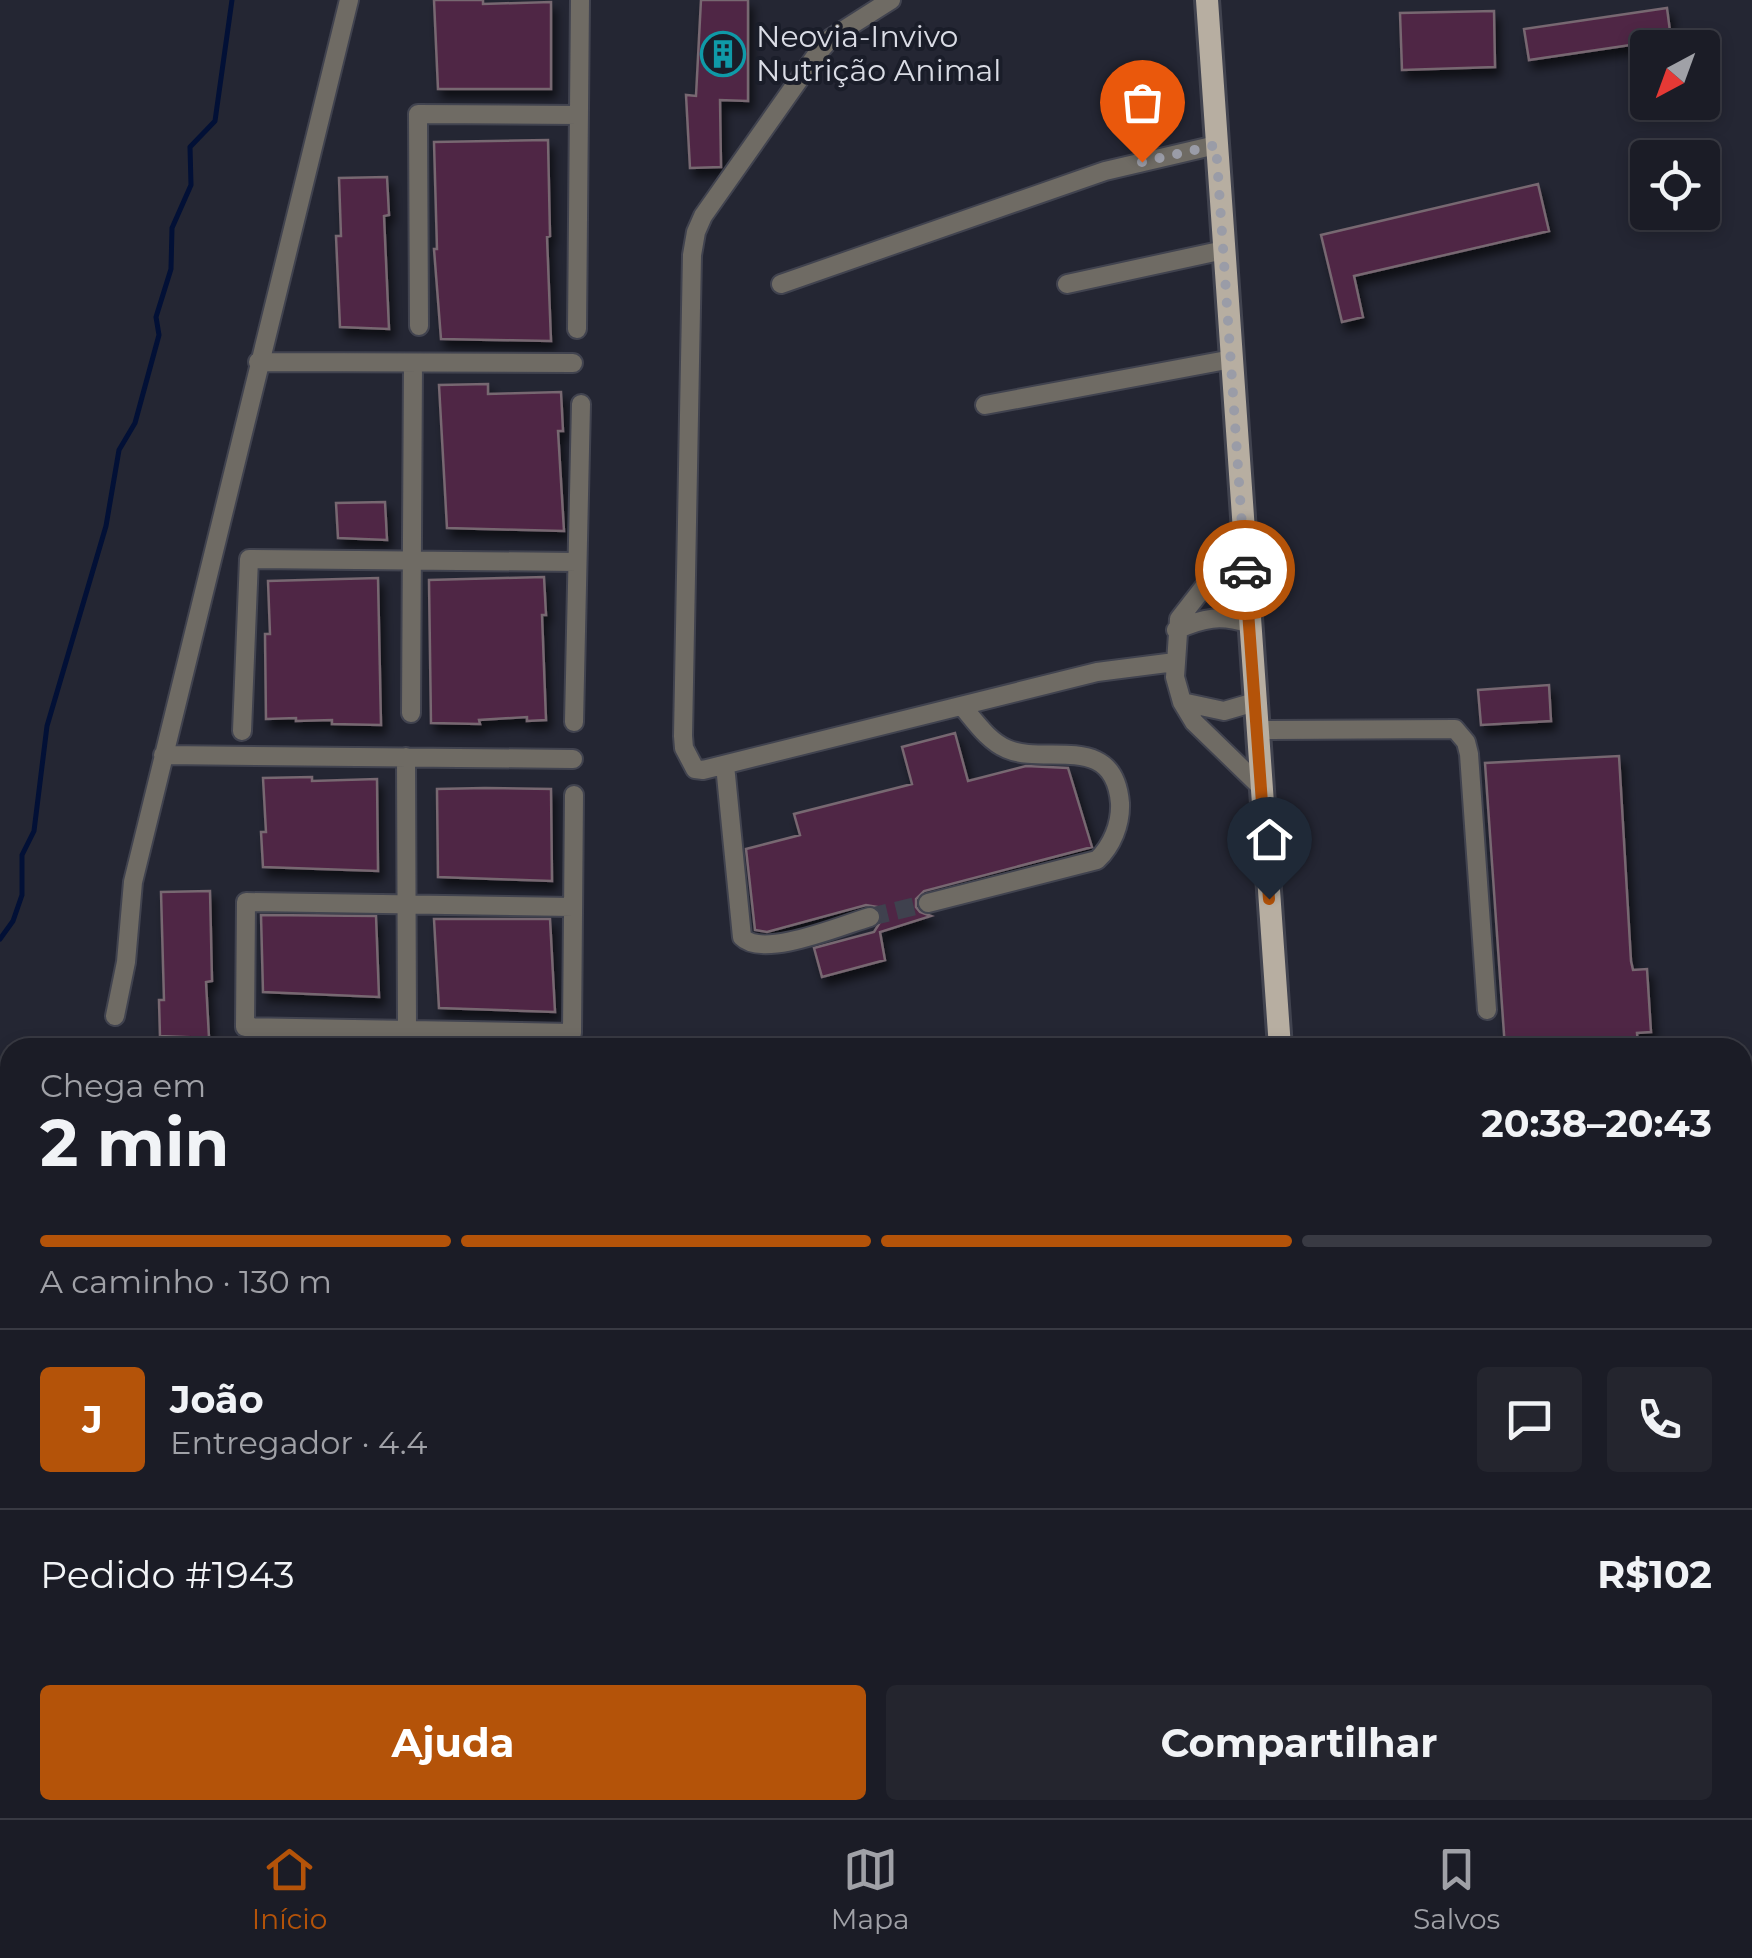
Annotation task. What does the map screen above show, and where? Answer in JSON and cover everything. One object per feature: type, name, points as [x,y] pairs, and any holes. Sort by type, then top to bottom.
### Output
[{"type":"main road","points":[[1206,0],[1279,1038]]},
{"type":"street","points":[[115,1016],[126,962],[133,882],[349,0]]},
{"type":"street","points":[[577,329],[580,0]]},
{"type":"street","points":[[891,0],[830,38],[703,216],[696,232],[692,255],[684,748],[695,769],[725,765],[1097,672],[1175,662]]},
{"type":"street","points":[[418,326],[418,114],[579,115]]},
{"type":"street","points":[[781,284],[1105,170],[1216,145]]},
{"type":"street","points":[[1067,284],[1224,250]]},
{"type":"street","points":[[985,405],[1232,359]]},
{"type":"street","points":[[258,362],[573,363]]},
{"type":"street","points":[[411,713],[414,363]]},
{"type":"street","points":[[574,722],[581,404]]},
{"type":"street","points":[[1243,536],[1179,619],[1175,677],[1182,702],[1194,722],[1261,787]]},
{"type":"street","points":[[242,731],[249,559],[577,562]]},
{"type":"street","points":[[1176,630],[1208,618],[1249,624]]},
{"type":"street","points":[[1182,702],[1224,711],[1255,702]]},
{"type":"street","points":[[928,903],[1097,860],[1117,830],[1120,814],[1118,787],[1106,769],[1083,755],[1002,748],[962,706]]},
{"type":"street","points":[[1257,730],[1455,729],[1462,735],[1469,754],[1487,1010]]},
{"type":"street","points":[[163,755],[573,758]]},
{"type":"street","points":[[406,757],[408,1030]]},
{"type":"street","points":[[725,765],[742,937],[748,943],[769,947],[870,917]]},
{"type":"street","points":[[573,908],[246,902],[245,1027],[572,1033],[574,795]]},
{"type":"building","points":[[434,0],[483,0],[483,4],[551,2],[551,89],[438,89]]},
{"type":"building","name":"Neovia-Invivo Nutrição Animal","points":[[701,0],[748,0],[748,101],[720,100],[721,167],[690,168],[686,95],[696,96]]},
{"type":"building","points":[[1667,8],[1670,30],[1630,30],[1630,45],[1529,60],[1524,29]]},
{"type":"building","points":[[1494,11],[1495,67],[1402,70],[1400,13]]},
{"type":"building","points":[[548,140],[551,341],[441,339],[434,249],[434,142]]},
{"type":"building","points":[[387,177],[389,215],[384,216],[389,329],[340,327],[336,236],[341,236],[339,178]]},
{"type":"building","points":[[1538,184],[1549,231],[1354,276],[1363,317],[1342,322],[1321,235]]},
{"type":"building","points":[[488,384],[488,394],[561,392],[563,431],[558,431],[564,531],[447,528],[439,385]]},
{"type":"building","points":[[385,502],[387,540],[338,538],[336,503]]},
{"type":"building","points":[[544,577],[546,720],[527,721],[527,717],[479,720],[480,724],[431,723],[429,580]]},
{"type":"building","points":[[378,578],[381,725],[266,719],[268,581]]},
{"type":"building","points":[[1549,685],[1551,721],[1481,725],[1478,690]]},
{"type":"building","points":[[955,733],[968,781],[1026,766],[1068,768],[1092,847],[924,891],[916,899],[916,907],[931,916],[880,932],[885,960],[822,977],[814,948],[874,932],[882,919],[878,907],[866,905],[767,932],[755,930],[746,849],[800,835],[794,814],[912,784],[902,747]]},
{"type":"building","points":[[1619,756],[1631,961],[1633,970],[1647,969],[1651,1032],[1637,1033],[1637,1038],[1504,1038],[1485,763]]},
{"type":"building","points":[[312,777],[312,781],[377,779],[378,871],[263,867],[263,778]]},
{"type":"building","points":[[437,789],[551,789],[552,881],[438,877]]},
{"type":"building","points":[[210,891],[212,981],[206,982],[209,1038],[160,1036],[159,1000],[164,1000],[161,892]]},
{"type":"building","points":[[261,915],[376,916],[379,997],[263,992]]},
{"type":"building","points":[[434,919],[550,919],[555,1012],[439,1008]]},
{"type":"waterway","points":[[0,939],[13,921],[22,895],[22,855],[34,831],[47,726],[106,526],[119,450],[135,423],[159,335],[156,317],[171,269],[172,228],[191,185],[190,147],[215,121],[232,0]]},
{"type":"waterway","points":[[0,1254],[0,1267]]},
{"type":"tunnel","points":[[870,917],[928,903]]},
{"type":"way so far","points":[[1142,162],[1216,145],[1245,570]]},
{"type":"place","name":"Neovia-Invivo Nutrição Animal","points":[[723,54]]},
{"type":"route","points":[[1245,570],[1269,899]]}]
